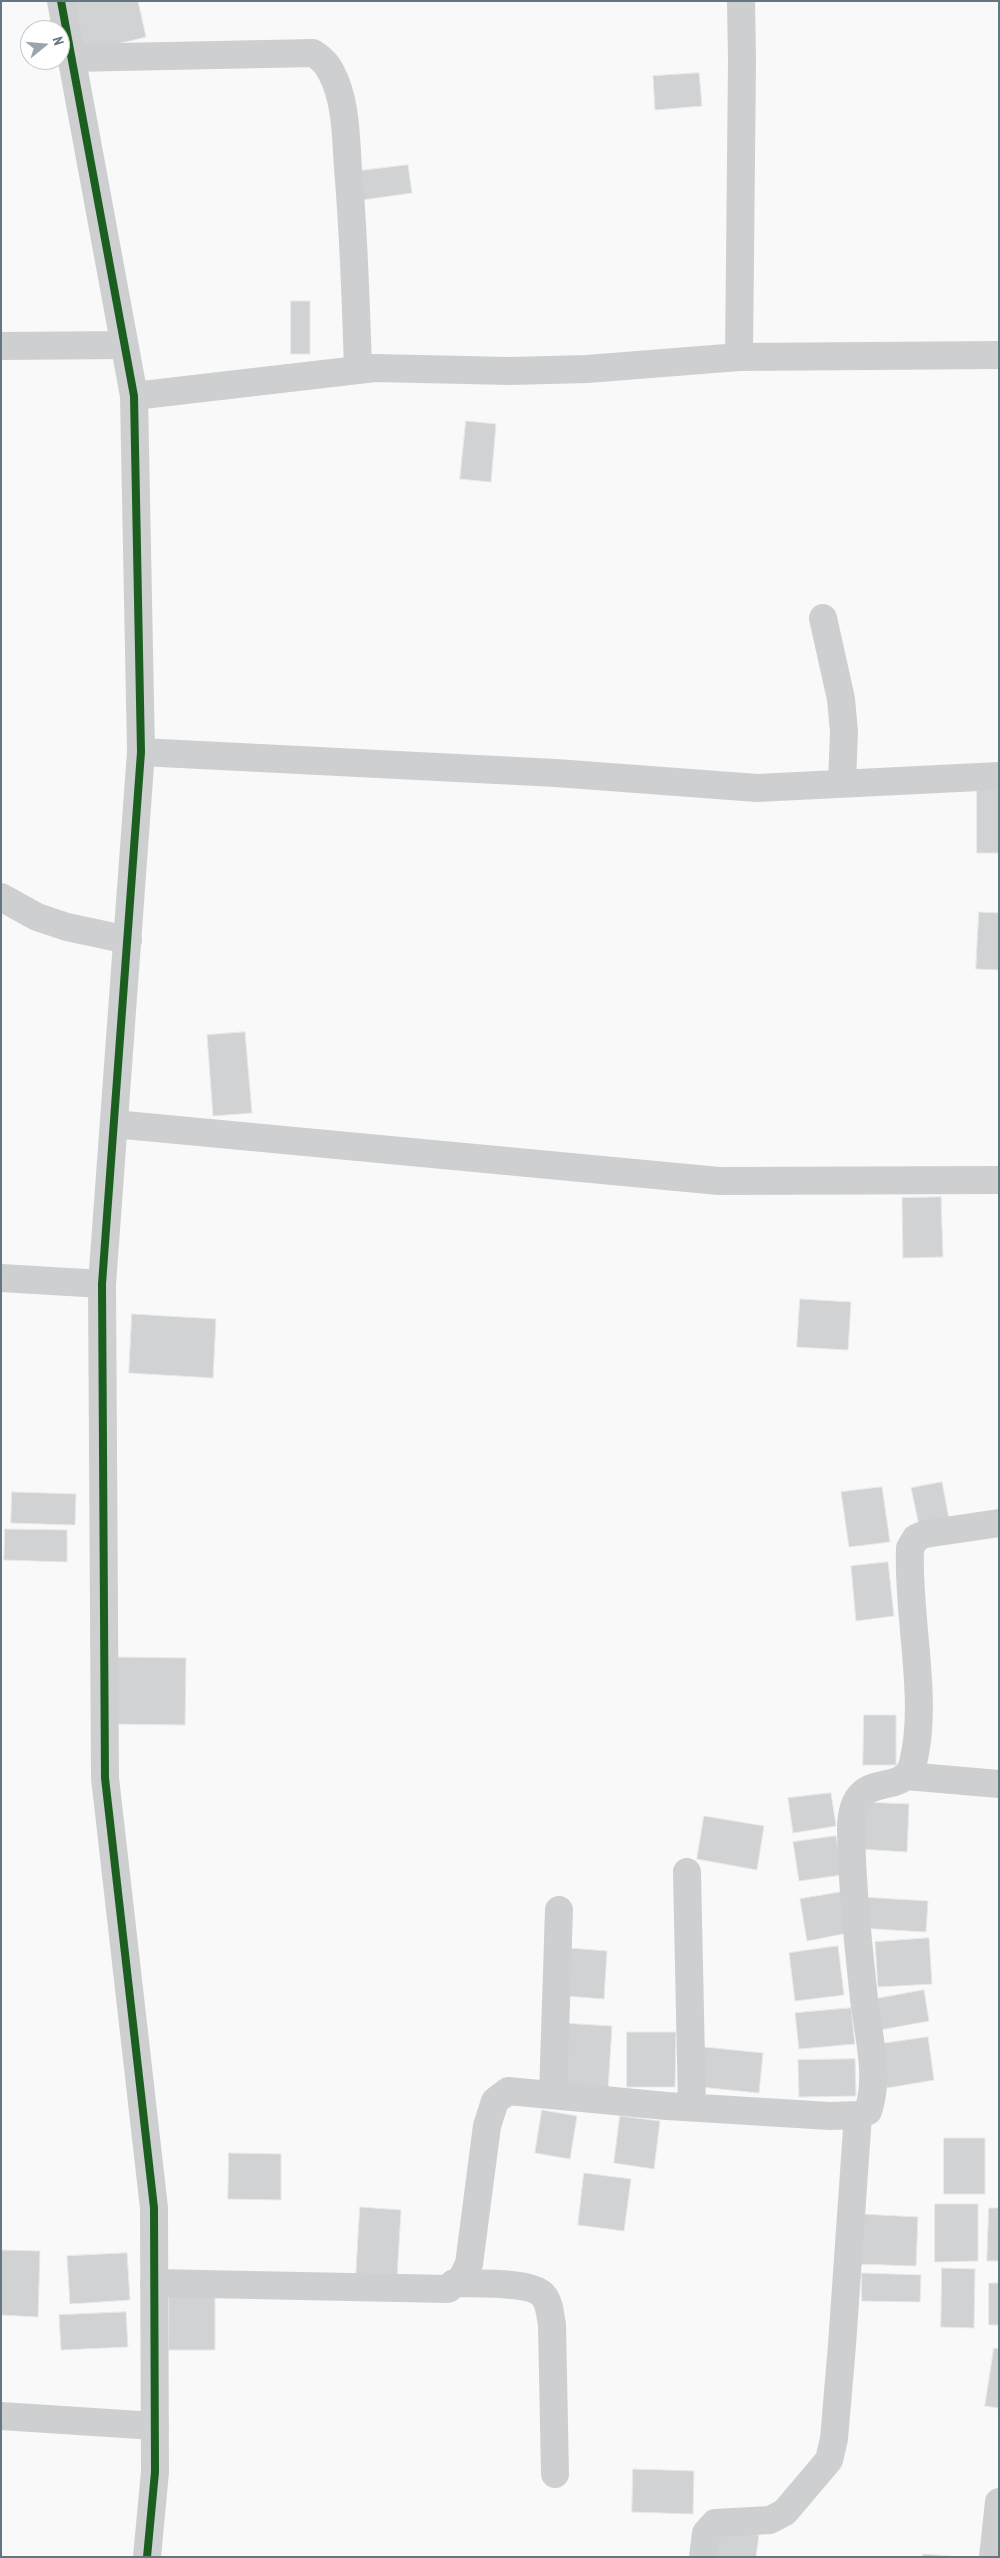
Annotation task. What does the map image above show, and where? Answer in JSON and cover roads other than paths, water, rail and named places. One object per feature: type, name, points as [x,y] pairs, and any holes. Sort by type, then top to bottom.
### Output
[{"type":"street","points":[[61,1],[134,396],[141,752],[102,1284],[105,1778],[154,2208],[156,2426],[155,2472],[147,2557]]},
{"type":"street","points":[[739,357],[741,1]]},
{"type":"street","points":[[71,58],[313,53],[322,59],[332,72],[339,93],[346,133],[353,226],[358,370]]},
{"type":"street","points":[[1,346],[124,346]]},
{"type":"street","points":[[134,396],[375,368],[510,371],[587,369],[739,357],[999,355]]},
{"type":"street","points":[[823,618],[841,699],[844,732],[842,783]]},
{"type":"street","points":[[141,752],[546,773],[757,788],[999,776]]},
{"type":"street","points":[[1,897],[37,917],[66,927],[128,940]]},
{"type":"street","points":[[114,1124],[719,1181],[999,1180]]},
{"type":"street","points":[[1,1278],[102,1284]]},
{"type":"street","points":[[906,1776],[912,1766],[915,1754],[919,1706],[909,1567],[910,1548],[916,1538],[925,1534],[999,1524]]},
{"type":"street","points":[[154,2283],[448,2289],[462,2278],[469,2264],[487,2126],[496,2101],[508,2092],[830,2116],[858,2115],[868,2111],[873,2097],[855,1911],[851,1827],[854,1804],[859,1795],[870,1788],[893,1782],[906,1776],[999,1784]]},
{"type":"street","points":[[687,1872],[692,2107]]},
{"type":"street","points":[[553,2095],[559,1910]]},
{"type":"street","points":[[702,2557],[706,2533],[716,2523],[770,2520],[785,2512],[829,2460],[834,2439],[838,2392],[858,2115]]},
{"type":"street","points":[[454,2283],[530,2287],[542,2295],[548,2305],[552,2325],[555,2474]]},
{"type":"street","points":[[1,2416],[156,2426]]},
{"type":"street","points":[[993,2557],[999,2502]]}]
